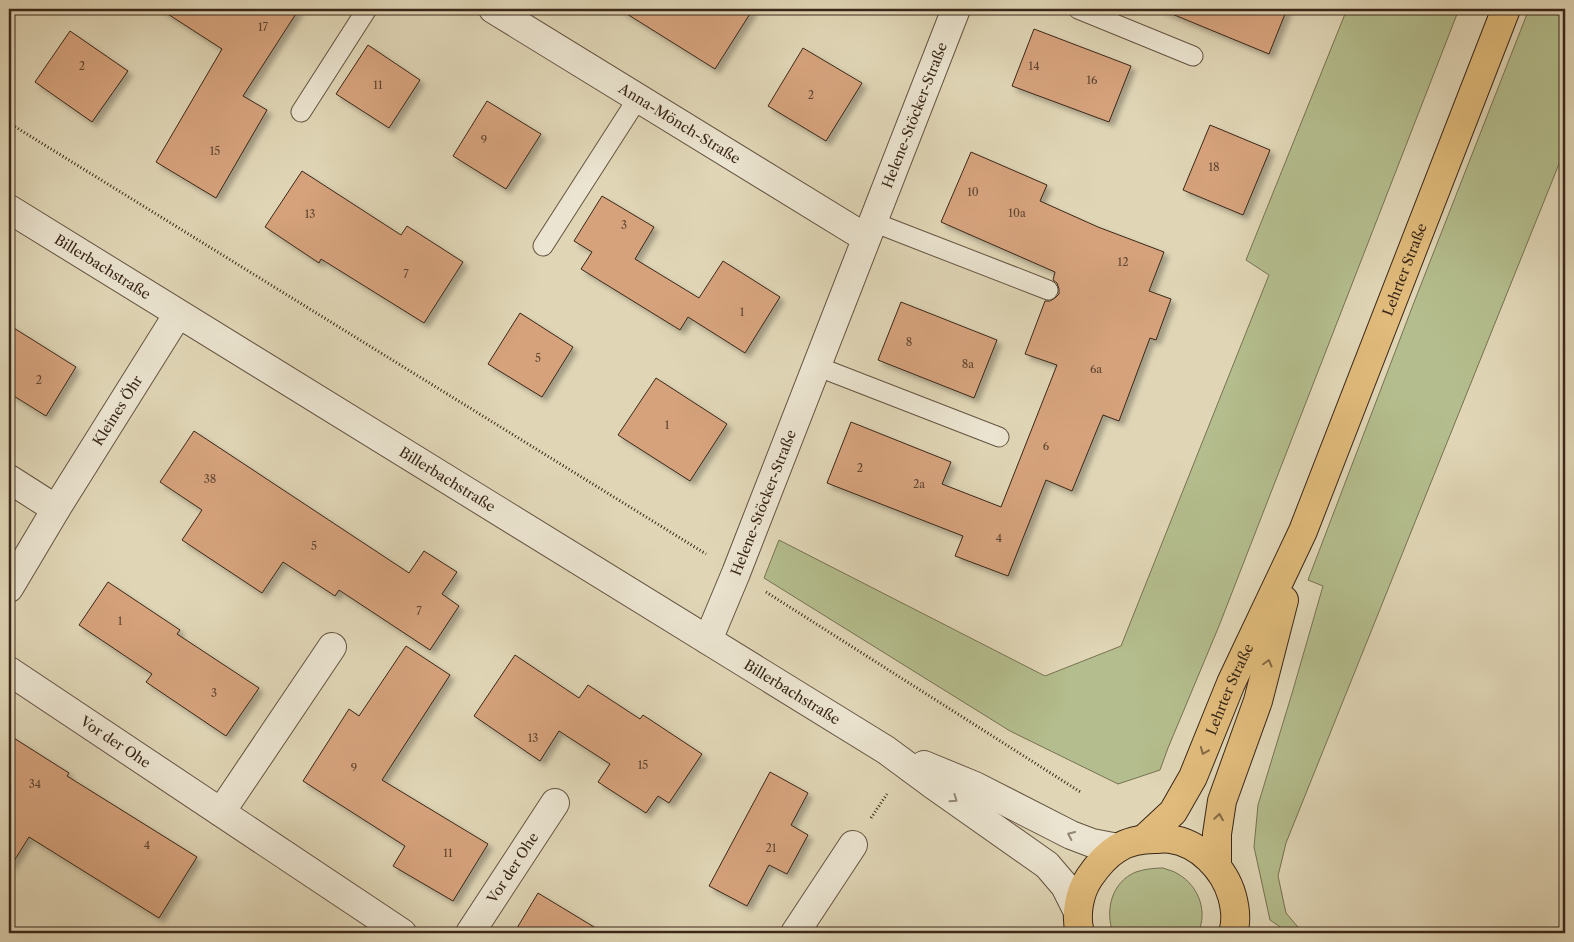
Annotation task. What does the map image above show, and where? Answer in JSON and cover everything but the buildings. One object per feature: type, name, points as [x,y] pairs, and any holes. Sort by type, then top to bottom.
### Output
[{"type":"main road","name":"Lehrter Straße","points":[[1144,839],[1173,812],[1193,778],[1231,683],[1303,531],[1506,9]]},
{"type":"main road","name":"Lehrter Straße","points":[[1216,866],[1217,834],[1222,801],[1258,701],[1303,531]]},
{"type":"main road","points":[[1079,923],[1084,886],[1098,864],[1118,848],[1130,842],[1144,839],[1171,839],[1196,848],[1216,866],[1229,884],[1235,906],[1235,931]]},
{"type":"street","name":"Anna-Mönch-Straße","points":[[493,9],[638,98],[870,230]]},
{"type":"street","name":"Helene-Stöcker-Straße","points":[[708,640],[736,573],[956,9]]},
{"type":"street","name":"Billerbachstraße","points":[[9,209],[886,750],[1047,865],[1065,886],[1079,923]]},
{"type":"street","name":"Kleines Öhr","points":[[9,588],[178,314]]},
{"type":"street","points":[[9,479],[56,509]]},
{"type":"street","points":[[221,812],[332,646]]},
{"type":"street","name":"Vor der Ohe","points":[[9,671],[402,933]]},
{"type":"street","name":"Billerbachstraße","points":[[886,750],[975,786],[1070,835],[1092,843],[1118,848]]},
{"type":"street","name":"Vor der Ohe","points":[[470,933],[555,803]]},
{"type":"street","points":[[795,933],[853,845]]},
{"type":"lane","points":[[301,112],[367,9]]},
{"type":"lane","points":[[1078,9],[1193,56]]},
{"type":"lane","points":[[543,246],[638,98]]},
{"type":"lane","points":[[870,230],[1048,290]]},
{"type":"lane","points":[[816,366],[999,437]]},
{"type":"path","points":[[9,123],[736,573],[1082,794]]},
{"type":"green space","points":[[1347,9],[1459,9],[1219,626],[1160,770],[1118,784],[1010,731],[764,578],[779,540],[1045,676],[1121,646],[1269,275],[1246,260]]},
{"type":"green space","points":[[1529,9],[1565,9],[1565,149],[1286,843],[1278,876],[1286,913],[1303,933],[1289,933],[1270,920],[1254,847],[1258,805],[1323,586],[1308,580]]},
{"type":"green space","points":[[1163,868],[1175,872],[1185,879],[1196,892],[1202,908],[1201,925],[1198,933],[1113,933],[1110,907],[1112,898],[1121,883],[1136,872]]}]
